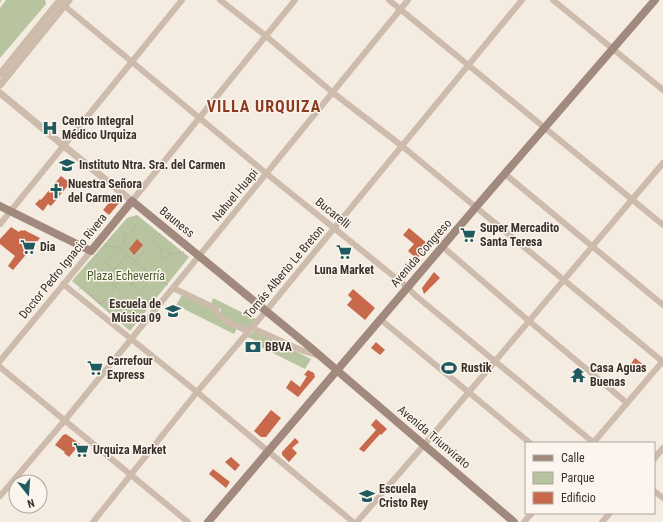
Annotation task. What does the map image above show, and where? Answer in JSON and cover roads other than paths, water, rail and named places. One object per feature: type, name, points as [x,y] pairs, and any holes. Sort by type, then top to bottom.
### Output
[{"type":"main road","name":"Avenida Congreso","points":[[208,522],[407,287],[655,0]]},
{"type":"main road","name":"Bauness","points":[[132,201],[321,356],[337,371]]},
{"type":"main road","name":"Doctor Pedro Ignacio Rivera","points":[[91,251],[102,243],[132,201]]},
{"type":"main road","points":[[0,206],[91,251]]},
{"type":"main road","name":"Avenida Triunvirato","points":[[337,371],[514,522]]},
{"type":"street","points":[[0,224],[182,0]]},
{"type":"street","points":[[220,0],[266,36],[332,92],[402,146],[663,362],[595,442]]},
{"type":"street","name":"Doctor Pedro Ignacio Rivera","points":[[132,201],[294,0]]},
{"type":"street","points":[[389,0],[663,225]]},
{"type":"street","name":"Nahuel Huapi","points":[[0,496],[65,420],[408,0]]},
{"type":"street","name":"Tomás Alberto Le Breton","points":[[93,522],[197,392],[266,311],[522,0]]},
{"type":"street","points":[[553,0],[663,90]]},
{"type":"street","points":[[0,74],[62,2]]},
{"type":"street","points":[[0,85],[62,2]]},
{"type":"street","name":"Bucarelli","points":[[62,2],[199,118],[496,360],[593,442]]},
{"type":"street","name":"Bauness","points":[[0,93],[132,201]]},
{"type":"street","points":[[357,522],[663,163]]},
{"type":"street","points":[[505,174],[663,304]]},
{"type":"street","points":[[443,246],[529,321],[627,403]]},
{"type":"street","name":"Doctor Pedro Ignacio Rivera","points":[[0,361],[91,251]]},
{"type":"street","points":[[63,284],[197,392],[352,522]]},
{"type":"street","points":[[173,288],[215,308],[219,315],[225,320],[301,350],[321,356]]},
{"type":"street","points":[[380,319],[529,442]]},
{"type":"street","points":[[0,367],[188,522]]},
{"type":"street","points":[[655,458],[663,448]]},
{"type":"street","points":[[655,492],[663,498]]},
{"type":"street","points":[[524,522],[531,514]]},
{"type":"street","points":[[602,522],[609,514]]},
{"type":"place","name":"Centro Integral Médico Urquiza","points":[[50,128]]},
{"type":"place","name":"Instituto Ntra. Sra. del Carmen","points":[[67,165]]},
{"type":"place","name":"Nuestra Señora del Carmen","points":[[56,191]]},
{"type":"place","name":"Super Mercadito Santa Teresa","points":[[468,235]]},
{"type":"place","name":"Dia","points":[[28,247]]},
{"type":"place","name":"Luna Market","points":[[344,252]]},
{"type":"place","name":"Escuela de Música 09","points":[[173,311]]},
{"type":"place","name":"BBVA","points":[[253,347]]},
{"type":"place","name":"Carrefour Express","points":[[95,368]]},
{"type":"place","name":"Rustik","points":[[449,368]]},
{"type":"place","name":"Casa Aguas Buenas","points":[[578,375]]},
{"type":"place","name":"Urquiza Market","points":[[81,450]]},
{"type":"place","name":"Escuela Cristo Rey","points":[[367,496]]},
{"type":"district","name":"VILLA URQUIZA","points":[[264,106]]},
{"type":"park label","name":"Plaza Echeverría","points":[[126,276]]}]
